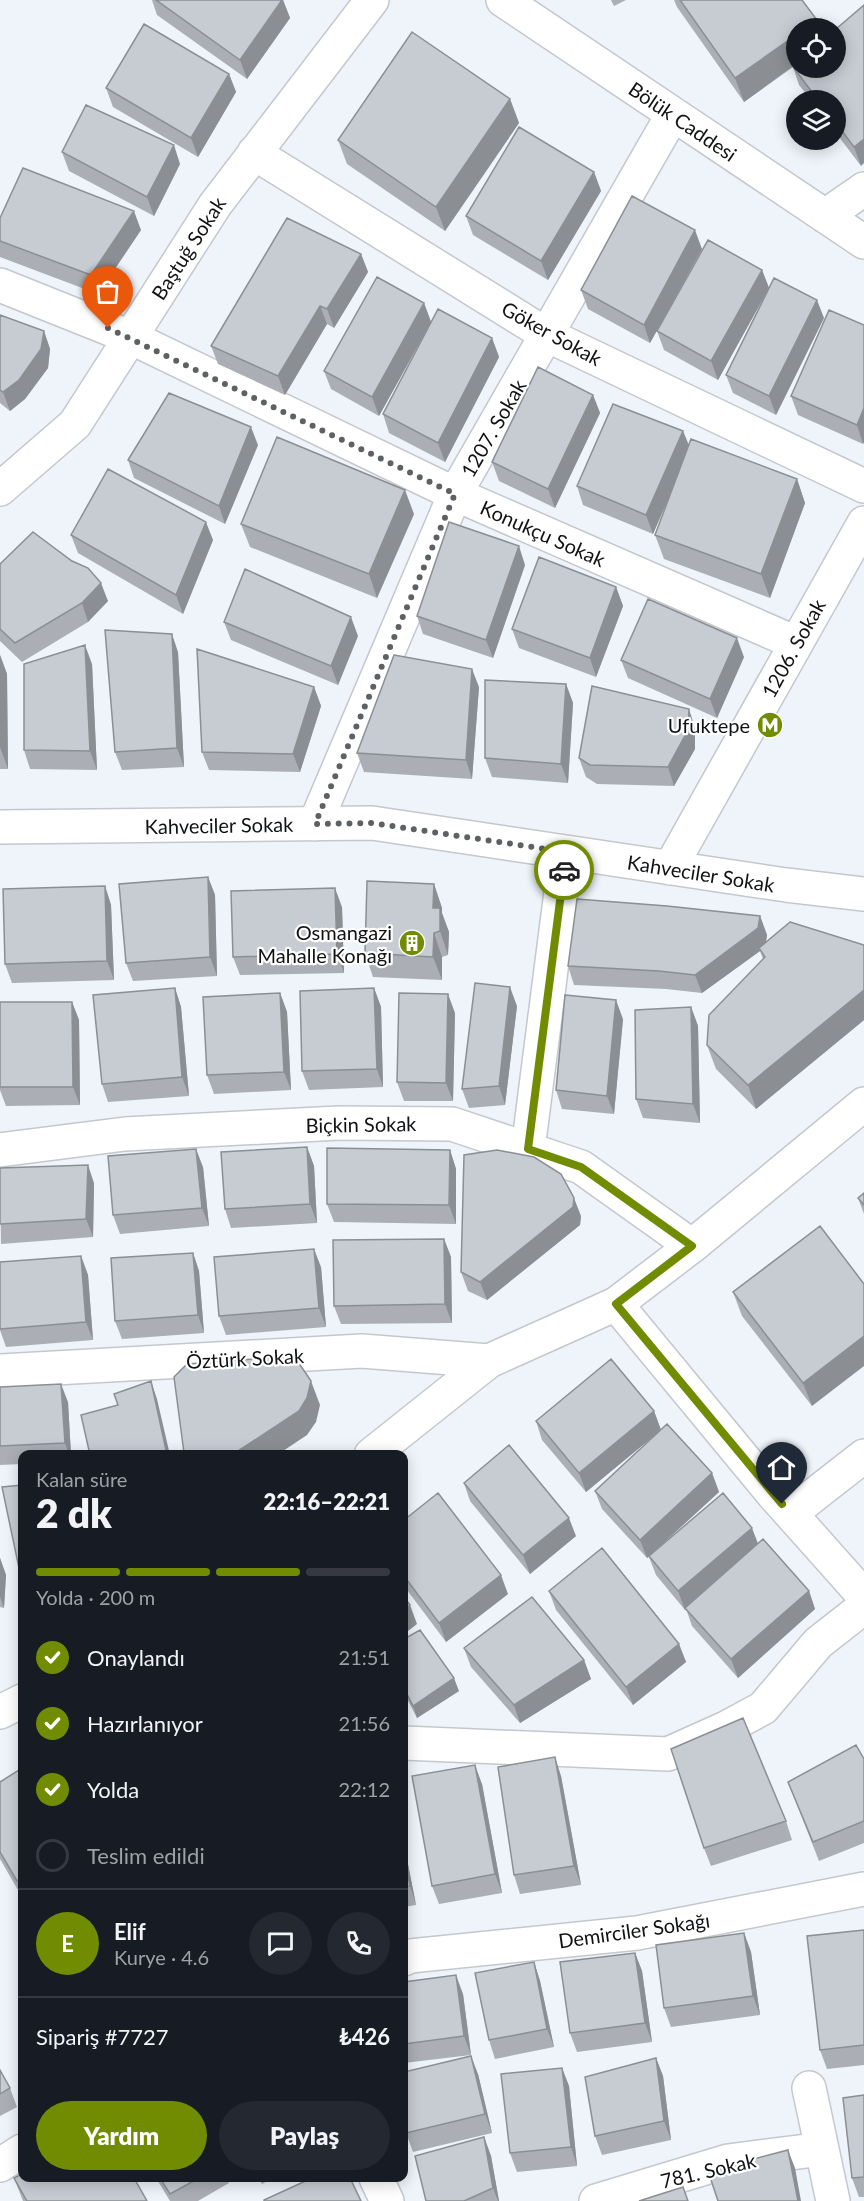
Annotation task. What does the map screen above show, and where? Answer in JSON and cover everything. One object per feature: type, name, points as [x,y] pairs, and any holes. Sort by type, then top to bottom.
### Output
[{"type":"street","name":"Baştuğ Sokak","points":[[0,489],[75,424],[215,205],[372,0]]},
{"type":"street","name":"Bölük Caddesi","points":[[503,0],[864,242]]},
{"type":"street","name":"1207. Sokak","points":[[315,824],[455,494],[674,114]]},
{"type":"street","name":"Göker Sokak","points":[[254,153],[547,335],[864,486]]},
{"type":"street","points":[[825,216],[864,189]]},
{"type":"street","name":"Konukçu Sokak","points":[[0,285],[130,337],[455,494],[796,643]]},
{"type":"street","name":"1206. Sokak","points":[[669,868],[864,523]]},
{"type":"street","name":"Kahveciler Sokak","points":[[0,828],[372,823],[786,885],[864,894]]},
{"type":"street","points":[[528,1149],[566,852]]},
{"type":"street","points":[[377,1450],[489,1361],[616,1304],[692,1246],[864,1104]]},
{"type":"street","name":"Biçkin Sokak","points":[[0,1150],[125,1134],[339,1123],[452,1124],[581,1167],[692,1246]]},
{"type":"street","points":[[616,1304],[773,1494],[864,1596]]},
{"type":"street","name":"Öztürk Sokak","points":[[0,1371],[362,1351],[489,1361]]},
{"type":"street","points":[[791,1513],[864,1456]]},
{"type":"street","points":[[408,1743],[668,1754],[726,1728],[763,1708],[818,1643],[864,1607]]},
{"type":"street","name":"Demirciler Sokağı","points":[[408,1957],[637,1934],[864,1889]]},
{"type":"street","points":[[809,2088],[832,2201]]},
{"type":"street","name":"781. Sokak","points":[[596,2201],[728,2162],[822,2149]]},
{"type":"street","points":[[0,2165],[18,2154]]},
{"type":"street","points":[[378,2182],[387,2201]]},
{"type":"building","points":[[156,0],[282,0],[240,60]]},
{"type":"building","points":[[680,0],[802,0],[816,18],[786,18],[786,42],[735,78]]},
{"type":"building","points":[[864,5],[864,139],[854,147],[846,136],[846,90],[810,90],[801,78],[846,78],[846,20]]},
{"type":"building","points":[[144,24],[229,74],[191,138],[106,88]]},
{"type":"building","points":[[412,32],[510,99],[436,207],[338,140]]},
{"type":"building","points":[[86,105],[174,145],[147,197],[62,152]]},
{"type":"building","points":[[519,127],[594,172],[541,261],[466,216]]},
{"type":"building","points":[[23,168],[134,211],[91,275],[0,241],[0,218]]},
{"type":"building","points":[[632,196],[695,230],[644,325],[581,290]]},
{"type":"building","points":[[287,218],[361,254],[327,309],[320,306],[278,376],[211,346]]},
{"type":"building","points":[[708,240],[762,270],[711,361],[657,331]]},
{"type":"building","points":[[377,277],[424,303],[372,397],[324,371]]},
{"type":"building","points":[[774,278],[817,300],[769,396],[726,375]]},
{"type":"building","points":[[438,309],[492,338],[438,443],[383,414]]},
{"type":"building","points":[[829,310],[864,325],[864,408],[857,425],[791,396]]},
{"type":"building","points":[[0,315],[44,331],[41,349],[19,380],[3,392],[0,390]]},
{"type":"building","points":[[538,367],[593,395],[548,489],[492,462]]},
{"type":"building","points":[[169,393],[251,427],[219,506],[128,460]]},
{"type":"building","points":[[613,404],[683,431],[646,515],[577,486]]},
{"type":"building","points":[[277,437],[405,490],[369,574],[241,524]]},
{"type":"building","points":[[691,439],[797,479],[761,574],[655,535]]},
{"type":"building","points":[[108,469],[206,522],[176,595],[71,535]]},
{"type":"building","points":[[449,522],[519,546],[486,640],[417,616]]},
{"type":"building","points":[[33,532],[72,561],[88,568],[101,583],[82,603],[15,643],[0,629],[0,564]]},
{"type":"building","points":[[539,557],[616,587],[590,658],[512,629]]},
{"type":"building","points":[[245,569],[351,617],[331,666],[224,622]]},
{"type":"building","points":[[648,599],[737,638],[710,699],[621,660]]},
{"type":"building","points":[[105,630],[172,634],[177,748],[115,752]]},
{"type":"building","points":[[85,645],[90,751],[24,750],[24,664]]},
{"type":"building","points":[[197,649],[314,687],[293,754],[202,752]]},
{"type":"building","points":[[394,655],[472,669],[466,760],[357,753]]},
{"type":"building","points":[[485,680],[566,684],[561,764],[485,758]]},
{"type":"building","points":[[592,686],[689,709],[688,730],[668,767],[590,765],[579,758]]},
{"type":"building","points":[[208,877],[210,957],[126,963],[119,884]]},
{"type":"building","points":[[367,881],[434,884],[433,908],[440,908],[440,931],[434,933],[433,957],[365,953]]},
{"type":"building","points":[[105,886],[107,961],[5,964],[3,889]]},
{"type":"building","points":[[335,888],[337,954],[233,957],[231,891]]},
{"type":"building","points":[[577,899],[760,916],[758,928],[695,975],[568,966]]},
{"type":"building","points":[[790,922],[864,945],[864,990],[748,1085],[707,1045],[709,1015],[765,957],[759,948]]},
{"type":"building","points":[[475,983],[510,987],[499,1086],[462,1089]]},
{"type":"building","points":[[175,988],[182,1077],[102,1084],[93,995]]},
{"type":"building","points":[[374,988],[377,1069],[302,1071],[300,991]]},
{"type":"building","points":[[280,993],[284,1072],[207,1075],[203,997]]},
{"type":"building","points":[[399,993],[448,994],[446,1083],[397,1082]]},
{"type":"building","points":[[565,995],[616,1000],[607,1096],[556,1090]]},
{"type":"building","points":[[0,1002],[72,1002],[73,1087],[0,1087]]},
{"type":"building","points":[[691,1007],[693,1104],[636,1099],[635,1010]]},
{"type":"building","points":[[307,1147],[310,1204],[225,1209],[221,1152]]},
{"type":"building","points":[[327,1148],[450,1150],[449,1205],[327,1204]]},
{"type":"building","points":[[196,1149],[202,1208],[113,1215],[108,1156]]},
{"type":"building","points":[[497,1150],[534,1157],[561,1174],[574,1198],[573,1207],[480,1282],[461,1272],[464,1155]]},
{"type":"building","points":[[88,1165],[86,1219],[0,1224],[0,1168]]},
{"type":"building","points":[[864,1193],[864,1205],[858,1198]]},
{"type":"building","points":[[820,1226],[864,1284],[864,1336],[803,1383],[733,1292]]},
{"type":"building","points":[[444,1239],[445,1304],[334,1306],[333,1240]]},
{"type":"building","points":[[314,1249],[319,1308],[219,1316],[214,1257]]},
{"type":"building","points":[[193,1253],[198,1315],[115,1321],[111,1258]]},
{"type":"building","points":[[81,1256],[86,1322],[0,1329],[0,1262]]},
{"type":"building","points":[[294,1356],[311,1381],[307,1398],[299,1411],[240,1450],[184,1450],[174,1377],[187,1364]]},
{"type":"building","points":[[611,1359],[654,1411],[579,1473],[536,1421]]},
{"type":"building","points":[[151,1381],[166,1450],[89,1450],[81,1415],[118,1405],[114,1394]]},
{"type":"building","points":[[61,1384],[65,1443],[0,1446],[0,1387]]},
{"type":"building","points":[[667,1424],[712,1473],[640,1540],[595,1491]]},
{"type":"building","points":[[509,1445],[569,1518],[523,1555],[464,1483]]},
{"type":"building","points":[[18,1485],[18,1563],[2,1487]]},
{"type":"building","points":[[438,1493],[501,1575],[439,1623],[408,1581],[408,1517]]},
{"type":"building","points":[[723,1493],[752,1528],[678,1591],[649,1556]]},
{"type":"building","points":[[763,1539],[809,1591],[731,1659],[685,1608]]},
{"type":"building","points":[[602,1548],[679,1644],[626,1687],[549,1591]]},
{"type":"building","points":[[532,1597],[584,1660],[514,1705],[464,1648]]},
{"type":"building","points":[[420,1630],[454,1678],[413,1706],[408,1696],[408,1637]]},
{"type":"building","points":[[743,1718],[786,1821],[704,1848],[671,1749]]},
{"type":"building","points":[[856,1745],[864,1759],[864,1821],[813,1842],[788,1782]]},
{"type":"building","points":[[555,1757],[574,1866],[514,1875],[498,1767]]},
{"type":"building","points":[[475,1765],[495,1874],[432,1886],[412,1776]]},
{"type":"building","points":[[18,1771],[17,1881],[0,1852],[0,1782]]},
{"type":"building","points":[[864,1930],[864,2045],[820,2050],[807,1936]]},
{"type":"building","points":[[744,1933],[753,1996],[664,2008],[656,1945]]},
{"type":"building","points":[[635,1953],[645,2023],[570,2033],[560,1962]]},
{"type":"building","points":[[534,1962],[547,2029],[489,2040],[475,1973]]},
{"type":"building","points":[[456,1975],[464,2036],[408,2043],[408,1981]]},
{"type":"building","points":[[471,2056],[485,2114],[408,2133],[408,2071]]},
{"type":"building","points":[[656,2058],[664,2121],[595,2136],[585,2077]]},
{"type":"building","points":[[562,2068],[571,2147],[510,2153],[501,2074]]},
{"type":"building","points":[[0,2070],[10,2088],[0,2094]]},
{"type":"building","points":[[864,2095],[864,2177],[852,2178],[843,2098]]},
{"type":"building","points":[[484,2137],[493,2188],[464,2201],[426,2201],[415,2156]]},
{"type":"building","points":[[788,2150],[798,2201],[718,2201],[708,2171]]},
{"type":"building","points":[[18,2176],[18,2182],[136,2182],[147,2201],[27,2201],[14,2178]]},
{"type":"building","points":[[162,2182],[192,2182],[170,2194]]},
{"type":"building","points":[[303,2182],[352,2182],[361,2201],[264,2201]]},
{"type":"building","points":[[683,2187],[688,2201],[639,2201]]},
{"type":"way so far","points":[[108,328],[455,494],[315,824],[372,823],[566,852],[564,870]]},
{"type":"place","name":"Ufuktepe","points":[[770,725]]},
{"type":"place","name":"Osmangazi Mahalle Konağı","points":[[412,943]]},
{"type":"route","points":[[564,870],[528,1149],[581,1167],[692,1246],[616,1304],[782,1504]]}]
